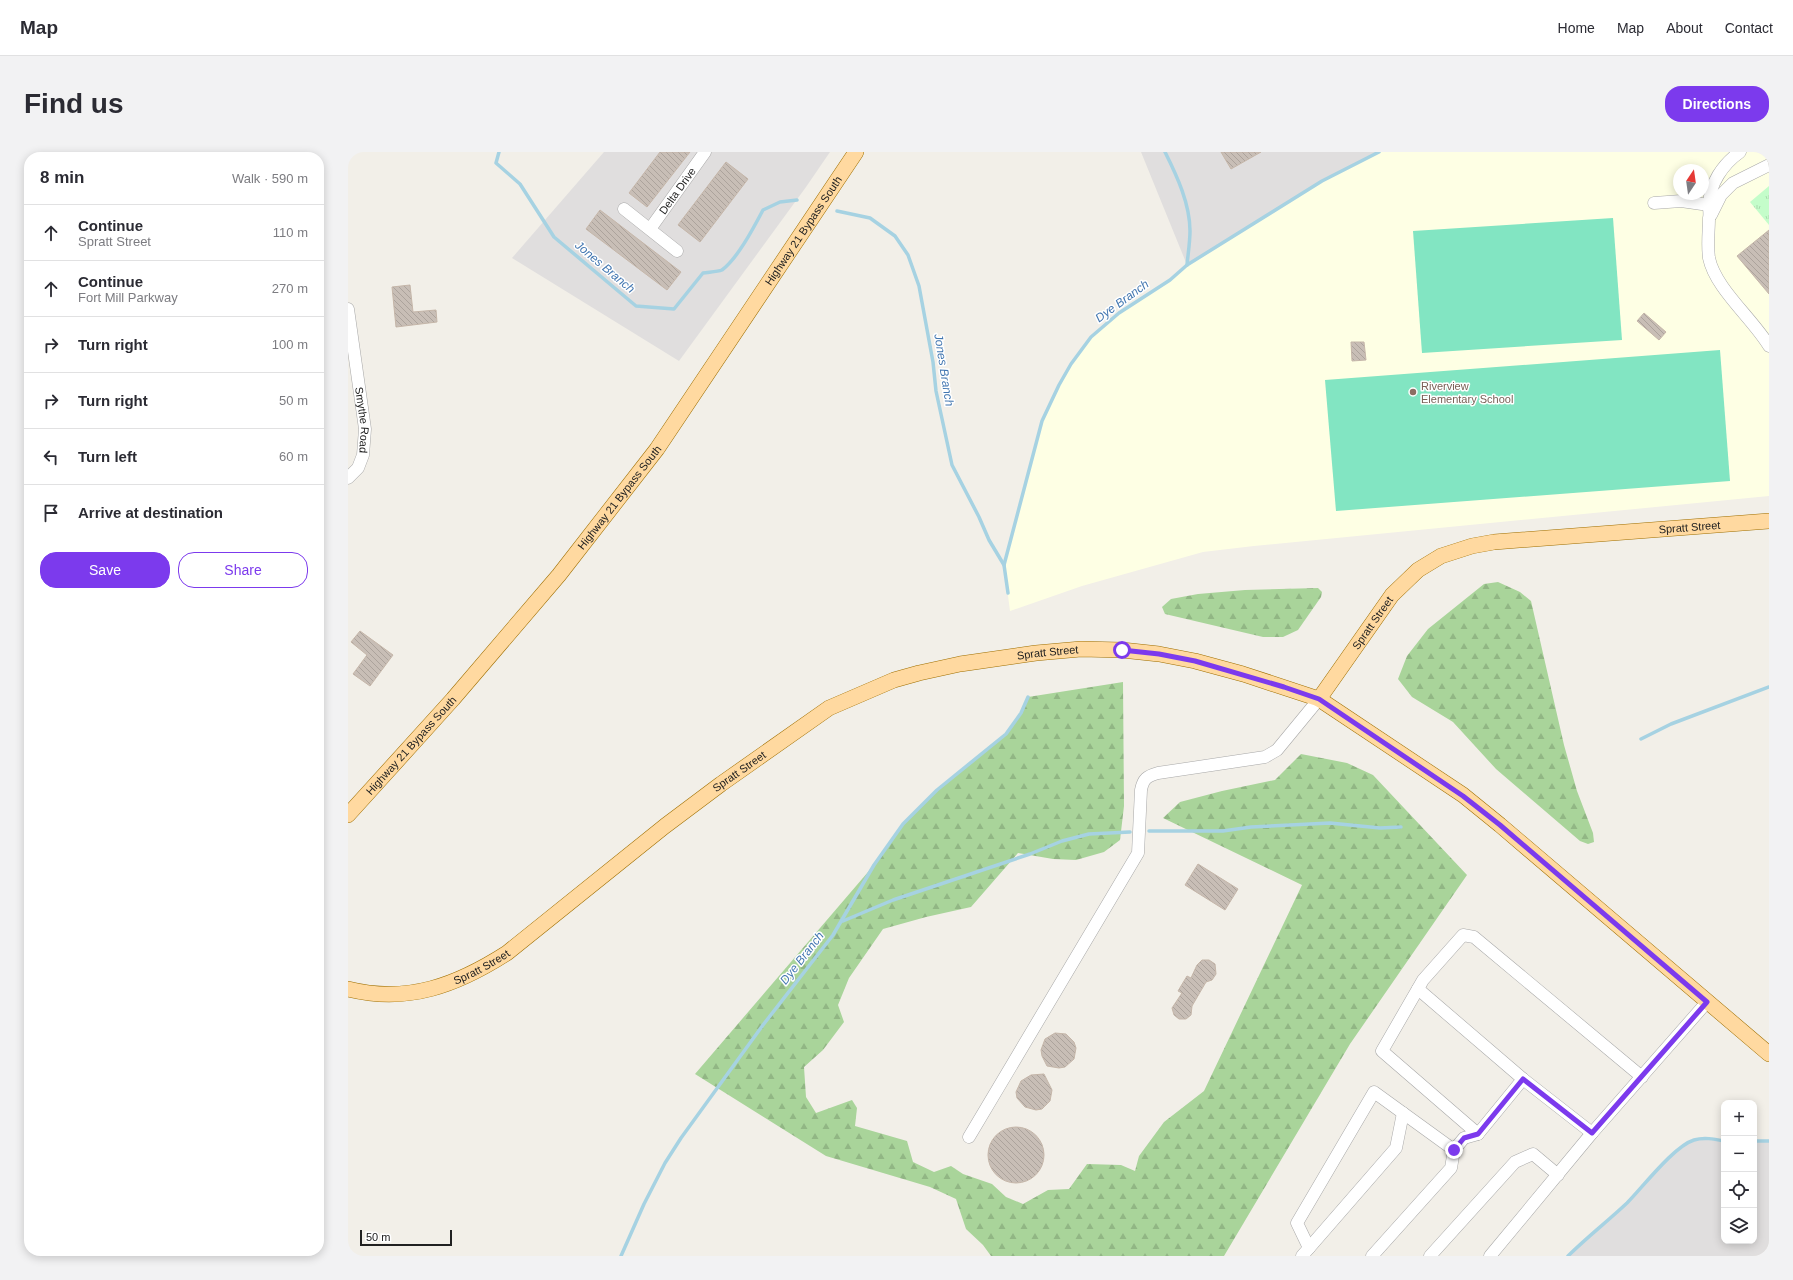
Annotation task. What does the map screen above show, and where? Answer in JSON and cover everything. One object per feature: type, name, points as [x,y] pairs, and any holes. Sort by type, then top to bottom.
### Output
[{"type":"main road","name":"Highway 21 Bypass South","points":[[348,816],[453,699],[559,575],[657,449],[856,152]]},
{"type":"main road","name":"Spratt Street","points":[[352,991],[382,995],[411,993],[443,985],[480,970],[506,953],[703,798],[803,726],[829,708],[894,680],[960,664],[1081,648],[1159,654],[1195,661],[1284,687],[1319,699],[1392,595],[1418,570],[1441,556],[1472,546],[1494,542],[1769,521]]},
{"type":"main road","points":[[1319,699],[1463,796],[1500,825],[1769,1054]]},
{"type":"street","name":"Delta Drive","points":[[650,229],[705,152]]},
{"type":"street","points":[[1740,152],[1724,166],[1716,178],[1709,205],[1710,218],[1708,248],[1710,260],[1716,274],[1769,346]]},
{"type":"street","points":[[1710,218],[1721,195],[1733,183],[1769,165]]},
{"type":"street","points":[[1654,203],[1681,201],[1709,205]]},
{"type":"street","points":[[624,209],[677,251]]},
{"type":"street","name":"Smythe Road","points":[[348,309],[365,429],[363,455],[358,468],[348,478]]},
{"type":"street","points":[[969,1137],[1138,852],[1142,783],[1147,777],[1158,773],[1265,757],[1277,750],[1319,699]]},
{"type":"street","points":[[1478,1134],[1382,1051],[1423,980],[1463,936],[1474,937],[1642,1077]]},
{"type":"street","points":[[1418,989],[1523,1079],[1592,1133]]},
{"type":"street","points":[[1490,1256],[1592,1133],[1707,1002]]},
{"type":"street","points":[[1372,1256],[1451,1168],[1454,1150],[1464,1138],[1478,1134],[1523,1079]]},
{"type":"street","points":[[1305,1252],[1297,1223],[1374,1092],[1454,1150]]},
{"type":"street","points":[[1305,1252],[1396,1148],[1403,1113]]},
{"type":"street","points":[[1430,1256],[1515,1162],[1533,1154],[1558,1175]]},
{"type":"shaded area","points":[[604,152],[830,152],[679,361],[512,258]]},
{"type":"shaded area","points":[[1141,152],[1379,152],[1322,181],[1187,265]]},
{"type":"shaded area","name":"Riverview Elementary School","points":[[1379,152],[1769,152],[1769,496],[1203,552],[1082,586],[1010,611],[1004,565],[1042,421],[1071,364],[1091,337],[1119,313],[1170,280],[1187,265],[1322,181]]},
{"type":"shaded area","points":[[1709,1138],[1721,1140],[1721,1244],[1757,1244],[1757,1141],[1769,1141],[1769,1256],[1568,1256],[1626,1203],[1657,1169],[1693,1140]]},
{"type":"green space","points":[[1769,186],[1769,225],[1750,202]]},
{"type":"green space","points":[[1613,218],[1622,340],[1422,353],[1413,231]]},
{"type":"green space","points":[[1720,350],[1730,481],[1336,511],[1325,380]]},
{"type":"green space","points":[[1498,582],[1520,592],[1531,601],[1564,745],[1577,791],[1593,833],[1594,842],[1588,844],[1580,841],[1496,769],[1453,722],[1412,697],[1398,679],[1407,656],[1428,629],[1484,584]]},
{"type":"green space","points":[[1318,588],[1322,592],[1321,597],[1298,630],[1283,637],[1263,637],[1165,614],[1162,607],[1171,599],[1198,594],[1245,590]]},
{"type":"green space","points":[[1123,682],[1124,806],[1120,840],[1104,852],[1076,860],[1053,859],[1018,853],[971,907],[926,917],[883,929],[849,978],[838,1005],[844,1022],[823,1050],[804,1067],[806,1097],[816,1113],[852,1100],[857,1108],[855,1126],[907,1141],[913,1162],[934,1172],[951,1166],[963,1174],[992,1184],[1006,1197],[1023,1204],[1048,1190],[1069,1189],[1087,1164],[1121,1165],[1135,1171],[1139,1156],[1164,1122],[1204,1091],[1302,885],[1163,818],[1180,802],[1222,791],[1275,780],[1301,754],[1347,763],[1373,775],[1467,875],[1350,1044],[1224,1256],[991,1256],[983,1245],[966,1229],[956,1199],[930,1187],[826,1156],[695,1074],[874,865],[903,824],[937,790],[1006,734],[1021,713],[1028,697]]},
{"type":"building","points":[[660,152],[690,152],[647,207],[629,193]]},
{"type":"building","points":[[1221,152],[1261,152],[1231,169]]},
{"type":"building","points":[[726,162],[748,179],[700,242],[678,225]]},
{"type":"building","points":[[600,210],[681,272],[667,290],[586,229]]},
{"type":"building","points":[[1769,230],[1769,294],[1737,256]]},
{"type":"building","points":[[410,285],[413,312],[436,310],[437,322],[396,327],[392,287]]},
{"type":"building","points":[[1644,313],[1666,332],[1659,340],[1637,321]]},
{"type":"building","points":[[1351,342],[1364,342],[1366,360],[1352,361]]},
{"type":"building","points":[[360,631],[393,655],[370,686],[353,674],[367,655],[351,642]]},
{"type":"building","points":[[1198,864],[1238,889],[1225,910],[1185,885]]},
{"type":"building","points":[[1202,960],[1209,960],[1215,964],[1216,974],[1212,980],[1206,982],[1192,1006],[1191,1015],[1186,1019],[1179,1019],[1174,1015],[1172,1008],[1182,993],[1178,991],[1187,976],[1191,978],[1197,965]]},
{"type":"building","points":[[1055,1033],[1066,1034],[1074,1042],[1076,1048],[1074,1059],[1065,1067],[1059,1068],[1047,1066],[1042,1056],[1041,1050],[1045,1039]]},
{"type":"building","points":[[1044,1074],[1052,1090],[1050,1101],[1042,1109],[1036,1110],[1025,1107],[1017,1098],[1016,1092],[1021,1081],[1031,1075]]},
{"type":"building","points":[[1016,1127],[1027,1129],[1036,1135],[1042,1144],[1044,1155],[1042,1166],[1036,1175],[1027,1181],[1016,1183],[1005,1181],[996,1175],[990,1166],[988,1155],[990,1144],[996,1135],[1005,1129]]},
{"type":"waterway","name":"Jones Branch","points":[[499,152],[496,163],[520,184],[554,237],[636,306],[674,309],[703,273],[722,270],[728,265],[745,242],[763,210],[780,202],[797,200]]},
{"type":"waterway","points":[[1165,152],[1178,180],[1188,211],[1190,231],[1187,265]]},
{"type":"waterway","name":"Dye Branch","points":[[1008,593],[1004,565],[1042,421],[1071,364],[1091,337],[1119,313],[1170,280],[1187,265],[1322,181],[1379,152]]},
{"type":"waterway","name":"Jones Branch","points":[[837,211],[870,218],[895,236],[908,255],[919,286],[933,362],[936,391],[952,465],[979,517],[989,540],[1004,565]]},
{"type":"waterway","points":[[1641,739],[1671,724],[1769,687]]},
{"type":"waterway","name":"Dye Branch","points":[[621,1256],[644,1204],[665,1163],[681,1138],[763,1025],[833,935],[874,865],[903,824],[937,790],[1006,734],[1021,713],[1028,697]]},
{"type":"waterway","points":[[1149,831],[1223,831],[1251,827],[1330,823],[1380,828],[1401,827]]},
{"type":"waterway","points":[[843,921],[893,900],[1030,854],[1062,841],[1089,834],[1130,832]]},
{"type":"waterway","points":[[1568,1256],[1627,1203],[1677,1150],[1698,1139],[1721,1141]]},
{"type":"waterway","points":[[1757,1141],[1769,1141]]},
{"type":"place","name":"Riverview Elementary School","points":[[1413,392]]},
{"type":"route","points":[[1122,650],[1159,654],[1195,661],[1243,674],[1319,699],[1463,796],[1500,825],[1707,1002],[1592,1133],[1523,1079],[1478,1134],[1464,1138],[1454,1150]]}]
